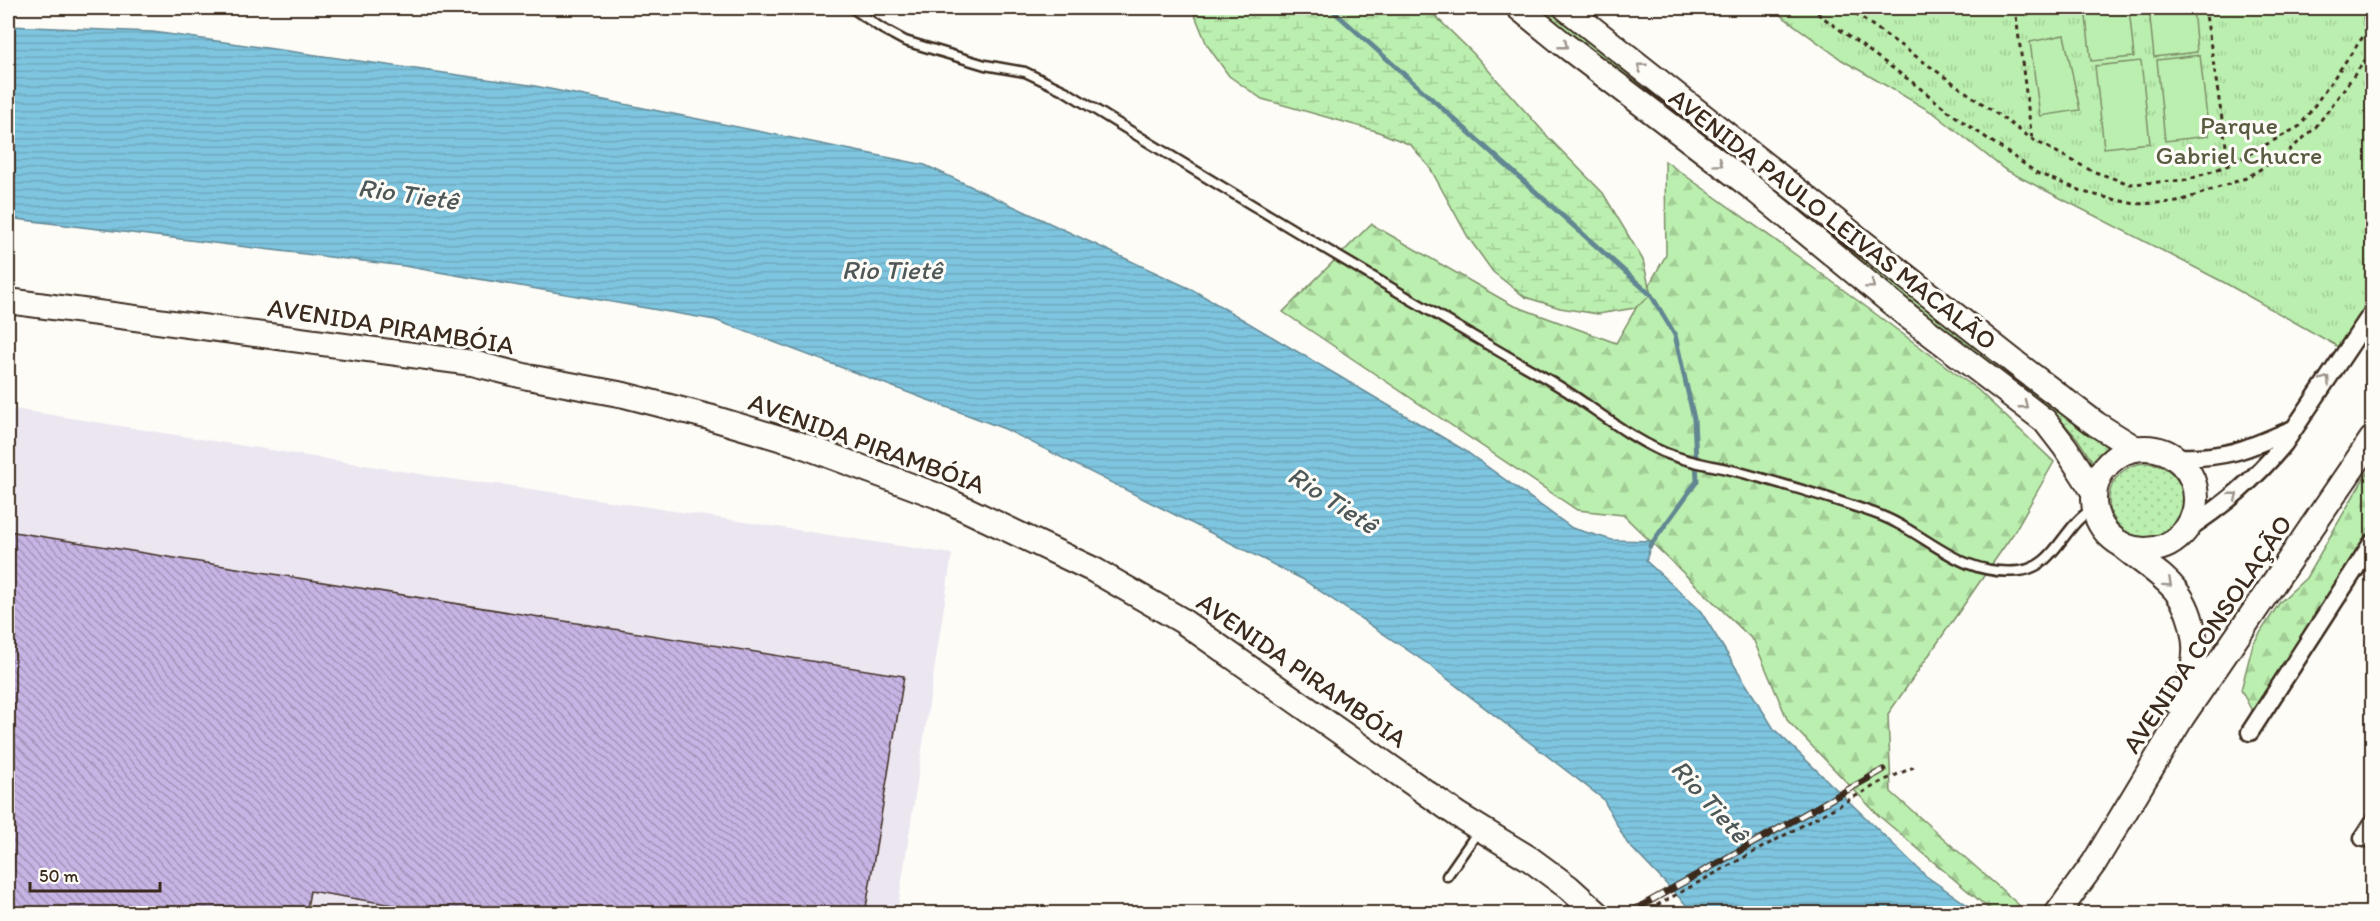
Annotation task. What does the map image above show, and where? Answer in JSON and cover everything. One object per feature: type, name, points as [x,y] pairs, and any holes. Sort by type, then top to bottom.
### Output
[{"type":"main road","name":"AVENIDA PAULO LEIVAS MACALÃO","points":[[1519,8],[1750,186],[1909,317],[2045,421],[2065,447],[2094,501]]},
{"type":"main road","name":"AVENIDA PAULO LEIVAS MACALÃO","points":[[1566,8],[2026,371],[2096,424],[2136,448]]},
{"type":"main road","name":"AVENIDA PIRAMBÓIA","points":[[8,301],[472,363],[528,377],[634,398],[709,417],[796,443],[938,496],[1094,570],[1181,620],[1480,828],[1530,859],[1568,887],[1598,914]]},
{"type":"main road","name":"AVENIDA CONSOLAÇÃO","points":[[2057,914],[2094,863],[2182,717],[2373,439]]},
{"type":"main road","points":[[2123,546],[2140,551],[2158,549],[2174,542],[2187,530],[2195,512],[2196,491],[2189,472],[2175,457],[2163,451],[2136,448],[2121,454],[2108,464],[2098,477],[2094,501],[2099,524],[2110,537],[2171,584],[2185,602],[2192,621],[2195,646],[2192,673],[2162,729],[2162,750]]},
{"type":"street","points":[[2187,530],[2244,488],[2284,444],[2373,313]]},
{"type":"street","points":[[2175,457],[2220,457],[2246,449],[2293,429]]},
{"type":"street","points":[[2250,732],[2367,561],[2373,543]]},
{"type":"lane","points":[[852,8],[905,41],[985,65],[1025,72],[1065,91],[1568,392],[1611,422],[1661,451],[1875,513],[1900,524],[1964,564],[1995,572],[2024,570],[2047,558],[2094,501]]},
{"type":"lane","points":[[1447,876],[1480,828]]},
{"type":"path","points":[[1810,8],[1952,114],[2037,172],[2087,193],[2135,204],[2177,202],[2246,178],[2285,154],[2315,128],[2373,51]]},
{"type":"path","points":[[1848,8],[2032,139],[2092,171],[2130,184],[2187,180],[2229,165],[2301,126],[2373,24]]},
{"type":"path","points":[[2015,8],[2032,139]]},
{"type":"path","points":[[2205,8],[2229,165]]},
{"type":"path","points":[[2363,8],[2366,33]]},
{"type":"path","points":[[1641,914],[1885,780],[1914,767]]},
{"type":"shaded area","points":[[8,408],[463,481],[505,485],[952,554],[897,913],[8,913]]},
{"type":"green space","points":[[1192,8],[1427,8],[1473,53],[1549,138],[1603,193],[1643,260],[1651,295],[1635,308],[1598,314],[1560,308],[1525,297],[1493,272],[1468,237],[1430,168],[1411,145],[1376,131],[1262,99],[1229,76],[1207,45]]},
{"type":"green space","points":[[1538,8],[1551,8],[2059,406],[2110,450],[2095,466],[2077,438],[2058,417]]},
{"type":"green space","name":"Parque Gabriel Chucre","points":[[1771,8],[2372,8],[2372,305],[2342,349],[2225,283],[2004,169],[1935,114],[1842,60]]},
{"type":"green space","points":[[2085,8],[2129,8],[2134,57],[2091,61]]},
{"type":"green space","points":[[2149,8],[2193,8],[2197,52],[2154,57]]},
{"type":"green space","points":[[2064,35],[2080,110],[2040,116],[2030,42]]},
{"type":"green space","points":[[2200,55],[2209,136],[2165,141],[2157,60]]},
{"type":"green space","points":[[2141,61],[2150,143],[2104,148],[2095,66]]},
{"type":"green space","points":[[1665,161],[1978,390],[2054,462],[2013,534],[1888,714],[1891,792],[2019,905],[2013,913],[1994,913],[1878,815],[1788,721],[1754,641],[1623,515],[1577,510],[1283,312],[1371,224],[1512,305],[1616,343],[1666,255]]},
{"type":"green space","points":[[2146,463],[2160,466],[2172,474],[2180,486],[2183,500],[2180,514],[2172,526],[2160,534],[2146,537],[2132,534],[2120,526],[2112,514],[2109,500],[2112,486],[2120,474],[2132,466]]},
{"type":"green space","points":[[2372,468],[2372,530],[2252,711],[2241,690],[2253,644],[2280,602],[2306,578],[2365,476]]},
{"type":"water","name":"Rio Tietê","points":[[8,26],[153,32],[530,85],[925,165],[1193,290],[1464,450],[1572,528],[1612,540],[1652,541],[1646,561],[1700,610],[1774,729],[1926,876],[1979,913],[1694,913],[1627,843],[1603,799],[1428,664],[1302,579],[1005,429],[715,320],[404,266],[8,218]]},
{"type":"building","points":[[8,531],[904,676],[865,914],[446,914],[310,891],[306,914],[8,914]]},
{"type":"waterway","points":[[1330,8],[1651,295],[1675,335],[1694,419],[1697,481],[1650,546]]},
{"type":"railway","points":[[1627,914],[1883,770]]}]
